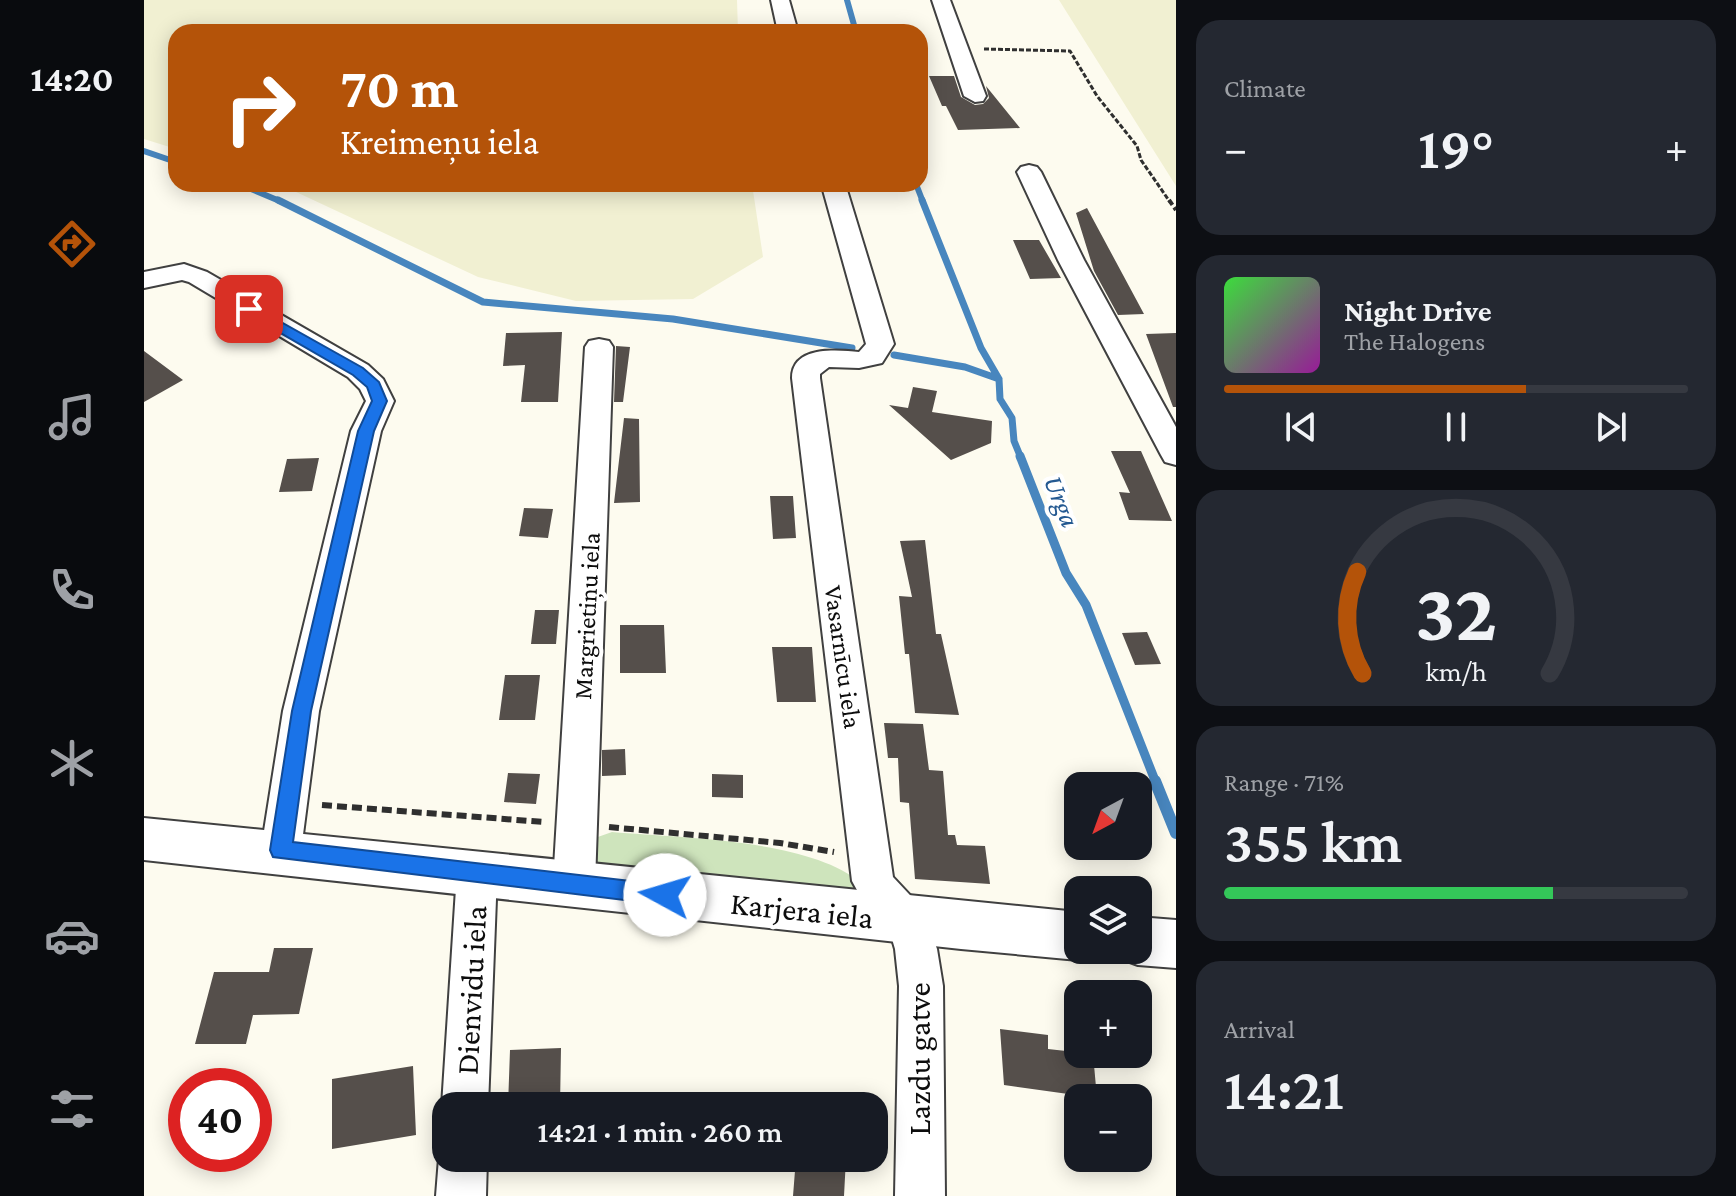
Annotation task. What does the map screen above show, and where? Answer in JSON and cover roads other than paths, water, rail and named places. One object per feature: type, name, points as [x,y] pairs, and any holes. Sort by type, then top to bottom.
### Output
[{"type":"street","points":[[780,0],[786,24]]},
{"type":"street","points":[[941,0],[975,96]]},
{"type":"street","points":[[1029,172],[1071,260],[1176,455]]},
{"type":"street","name":"Vasarnīcu iela","points":[[836,192],[880,344],[872,357],[823,358],[806,371],[806,378],[873,881],[884,899],[908,922]]},
{"type":"street","points":[[144,280],[184,272],[198,277],[358,371],[373,385],[380,401],[366,431],[301,711],[281,850]]},
{"type":"street","name":"Margrietiņu iela","points":[[574,884],[599,347]]},
{"type":"street","name":"Karjera iela","points":[[144,839],[281,850],[908,922],[1064,935]]},
{"type":"street","name":"Dienvidu iela","points":[[466,1092],[477,873]]},
{"type":"street","name":"Lazdu gatve","points":[[908,922],[921,986],[920,1196]]},
{"type":"street","points":[[1152,942],[1176,944]]},
{"type":"street","points":[[461,1196],[462,1172]]},
{"type":"waterway","name":"Urga","points":[[847,0],[854,24]]},
{"type":"waterway","points":[[144,151],[168,159]]},
{"type":"waterway","points":[[258,192],[282,202]]},
{"type":"waterway","name":"Urga","points":[[919,192],[923,202]]},
{"type":"waterway","points":[[278,200],[483,302],[673,319],[852,348]]},
{"type":"waterway","name":"Urga","points":[[922,200],[981,348],[999,379]]},
{"type":"waterway","points":[[894,355],[965,367],[999,379]]},
{"type":"waterway","name":"Urga","points":[[999,379],[1000,399],[1012,418],[1014,441],[1021,458]]},
{"type":"waterway","name":"Urga","points":[[1020,456],[1066,573],[1086,605],[1156,783]]},
{"type":"waterway","name":"Urga","points":[[1155,781],[1176,833]]}]
